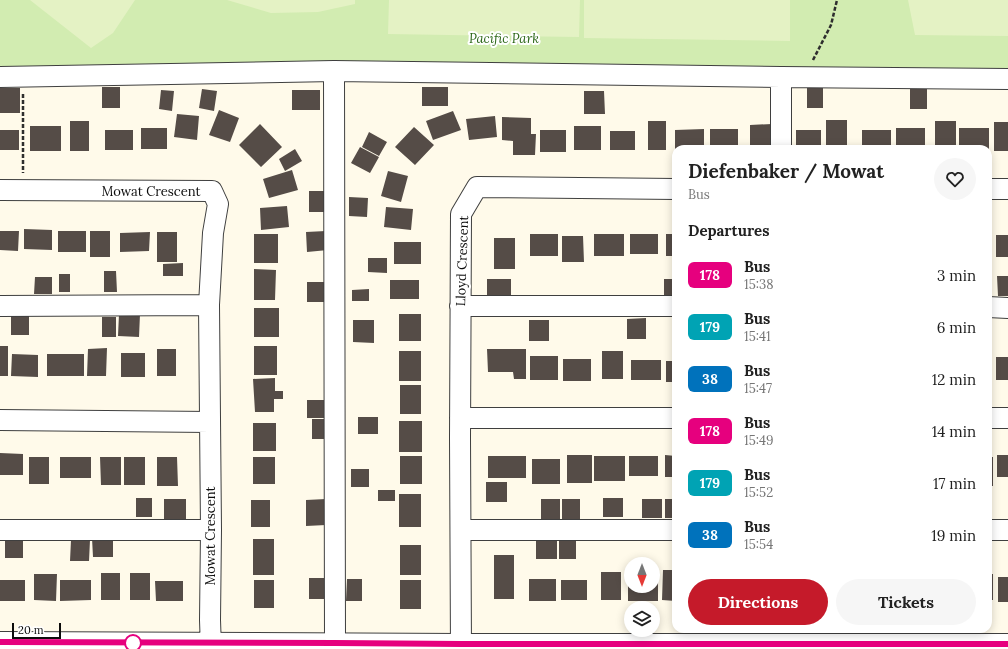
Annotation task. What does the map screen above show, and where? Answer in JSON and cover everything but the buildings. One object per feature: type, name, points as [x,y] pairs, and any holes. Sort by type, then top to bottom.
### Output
[{"type":"street","points":[[0,77],[334,71],[1008,79]]},
{"type":"street","points":[[334,71],[335,643]]},
{"type":"street","points":[[781,77],[781,145]]},
{"type":"street","name":"Lloyd Crescent","points":[[461,646],[461,214],[477,187],[672,189]]},
{"type":"street","points":[[992,189],[1008,189]]},
{"type":"street","name":"Mowat Crescent","points":[[0,190],[212,191],[218,204],[213,232],[209,305],[211,646]]},
{"type":"street","points":[[0,306],[209,305]]},
{"type":"street","points":[[460,306],[672,306]]},
{"type":"street","points":[[992,307],[1008,308]]},
{"type":"street","points":[[460,418],[672,418]]},
{"type":"street","points":[[992,418],[1008,418]]},
{"type":"street","points":[[0,420],[210,422]]},
{"type":"street","points":[[0,530],[211,530]]},
{"type":"street","points":[[461,530],[672,530]]},
{"type":"street","points":[[992,530],[1008,530]]},
{"type":"street","points":[[0,642],[211,646],[335,643],[461,646],[1008,644]]},
{"type":"path","points":[[801,77],[810,65],[831,25],[836,0]]},
{"type":"path","points":[[23,77],[23,176]]},
{"type":"green space","name":"Pacific Park","points":[[0,0],[1008,0],[1008,75],[0,75]]},
{"type":"green space","points":[[30,0],[135,0],[113,33],[91,48]]},
{"type":"green space","points":[[227,0],[355,0],[355,4],[318,12],[271,13]]},
{"type":"green space","points":[[389,0],[580,0],[579,37],[388,34]]},
{"type":"green space","points":[[584,0],[790,0],[790,41],[584,38]]},
{"type":"green space","points":[[908,0],[1008,0],[1008,36],[915,35]]},
{"type":"bus line","name":"178","points":[[0,642],[1008,644]]}]
